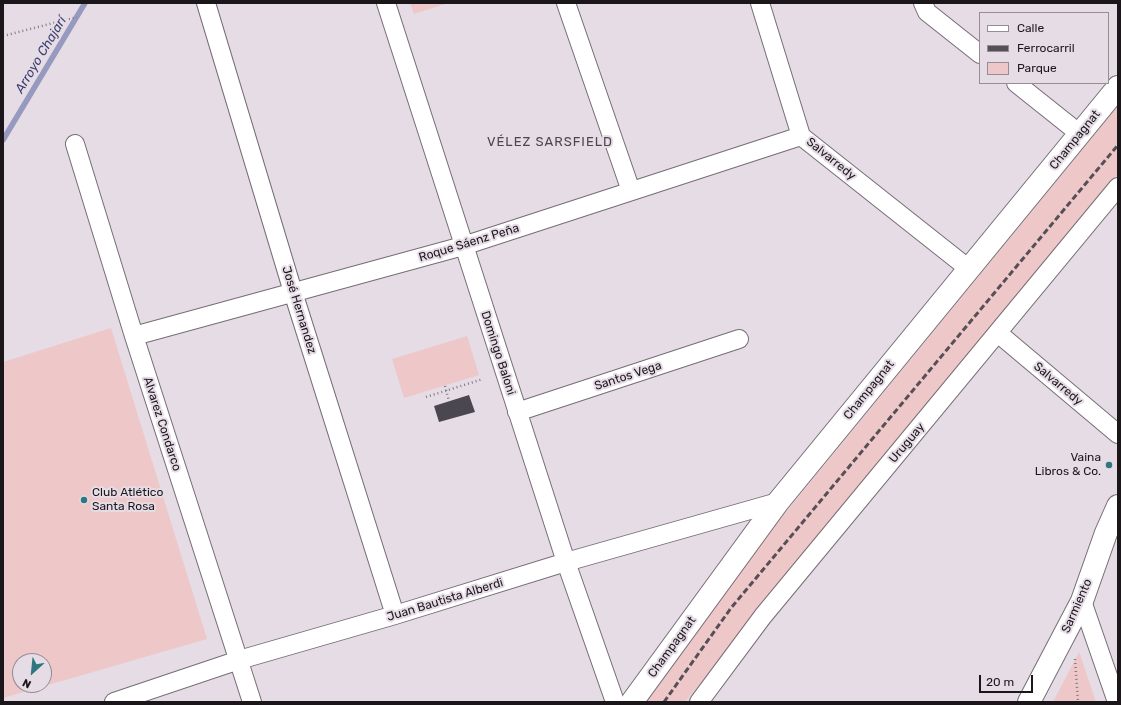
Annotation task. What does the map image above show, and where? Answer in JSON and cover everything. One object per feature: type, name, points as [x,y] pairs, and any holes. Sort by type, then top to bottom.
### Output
[{"type":"street","name":"José Hernandez","points":[[206,3],[293,292],[395,615]]},
{"type":"street","name":"Domingo Baloni","points":[[386,3],[566,562],[615,702]]},
{"type":"street","points":[[566,3],[632,191]]},
{"type":"street","name":"Salvarredy","points":[[760,3],[801,136],[969,269]]},
{"type":"street","points":[[923,3],[927,12],[979,53]]},
{"type":"street","points":[[1017,84],[1080,134]]},
{"type":"street","name":"Champagnat","points":[[632,702],[778,502],[1118,88]]},
{"type":"street","name":"Roque Sáenz Peña","points":[[134,336],[463,246],[801,136]]},
{"type":"street","name":"Alvarez Condarco","points":[[75,144],[134,336],[252,702]]},
{"type":"street","name":"Uruguay","points":[[699,702],[764,616],[1118,188]]},
{"type":"street","name":"Salvarredy","points":[[998,334],[1118,434]]},
{"type":"street","name":"Santos Vega","points":[[517,412],[739,340]]},
{"type":"street","name":"Juan Bautista Alberdi","points":[[114,702],[239,660],[395,615],[566,562],[778,502]]},
{"type":"street","name":"Sarmiento","points":[[1029,702],[1082,601],[1112,531],[1118,506]]},
{"type":"street","points":[[1082,601],[1117,702]]},
{"type":"path","points":[[3,36],[77,17]]},
{"type":"path","points":[[426,397],[483,379]]},
{"type":"path","points":[[445,386],[449,401]]},
{"type":"path","points":[[1075,657],[1078,702]]},
{"type":"green space","points":[[410,3],[448,3],[414,14]]},
{"type":"green space","points":[[1118,106],[1118,174],[685,702],[633,702],[714,600]]},
{"type":"green space","name":"Club Atlético Santa Rosa","points":[[111,328],[207,639],[52,684],[52,653],[12,653],[12,693],[20,693],[3,698],[3,362]]},
{"type":"green space","points":[[467,336],[479,375],[404,398],[392,359]]},
{"type":"green space","points":[[1079,652],[1096,702],[1053,702]]},
{"type":"building","points":[[469,395],[475,412],[439,422],[434,406]]},
{"type":"waterway","name":"Arroyo Chajarí","points":[[3,140],[85,3]]},
{"type":"railway","points":[[664,702],[731,608],[1118,145]]},
{"type":"place","name":"Vaina Libros & Co.","points":[[1109,465]]},
{"type":"place","name":"Club Atlético Santa Rosa","points":[[84,500]]},
{"type":"district","name":"VÉLEZ SARSFIELD","points":[[550,142]]}]
